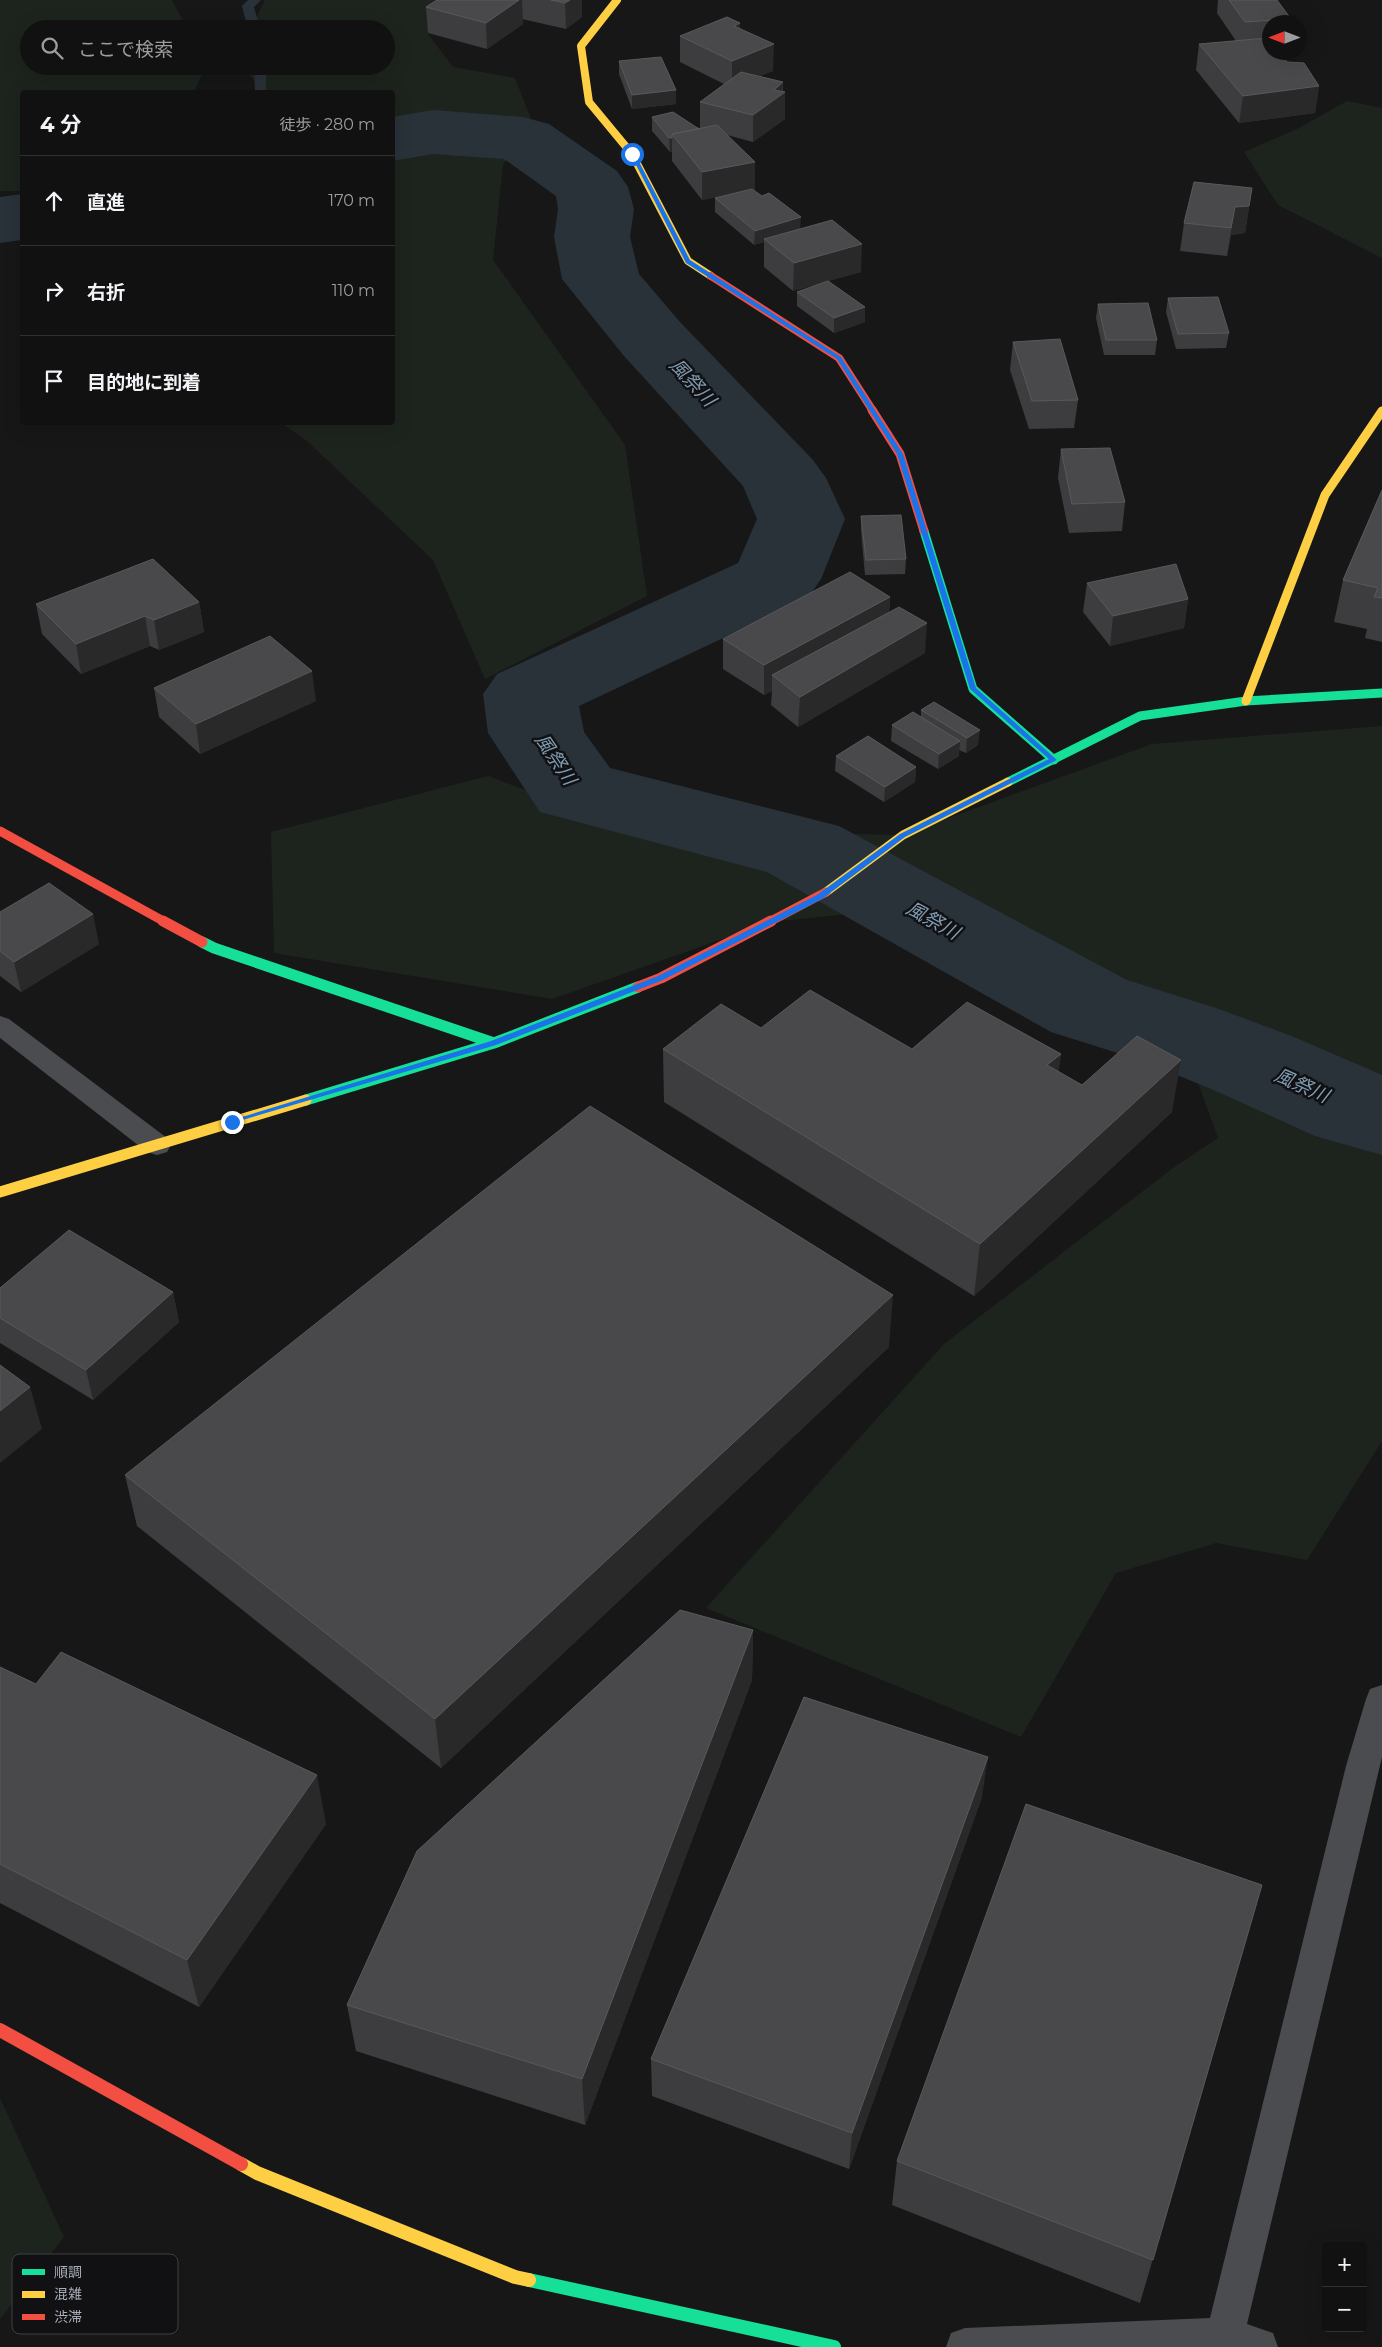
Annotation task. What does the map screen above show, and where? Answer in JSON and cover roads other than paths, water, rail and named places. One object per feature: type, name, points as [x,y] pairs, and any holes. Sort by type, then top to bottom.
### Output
[{"type":"street","points":[[617,0],[581,46],[589,102],[632,154],[688,261],[839,358],[900,454],[973,689],[1054,760]]},
{"type":"street","points":[[1246,701],[1325,495],[1382,412]]},
{"type":"street","points":[[0,1192],[494,1043],[661,978],[819,897],[902,835],[1140,716],[1246,701],[1382,693]]},
{"type":"street","points":[[0,831],[214,948],[494,1043]]},
{"type":"street","points":[[0,1025],[157,1145]]},
{"type":"street","points":[[965,2347],[1238,2344],[1363,1766],[1382,1699]]},
{"type":"street","points":[[0,2030],[257,2173],[515,2277],[834,2347]]},
{"type":"waterway","points":[[252,20],[248,6],[255,0]]},
{"type":"waterway","points":[[260,75],[261,90]]},
{"type":"waterway","name":"風祭川","points":[[395,138],[433,132],[523,139],[591,187],[596,209],[592,237],[601,279],[652,339],[783,478],[801,519],[776,579],[530,694],[536,733],[575,790],[803,849],[1089,1006],[1181,1035],[1255,1064],[1354,1108],[1382,1116]]},
{"type":"waterway","name":"風祭川","points":[[0,220],[20,217]]}]
